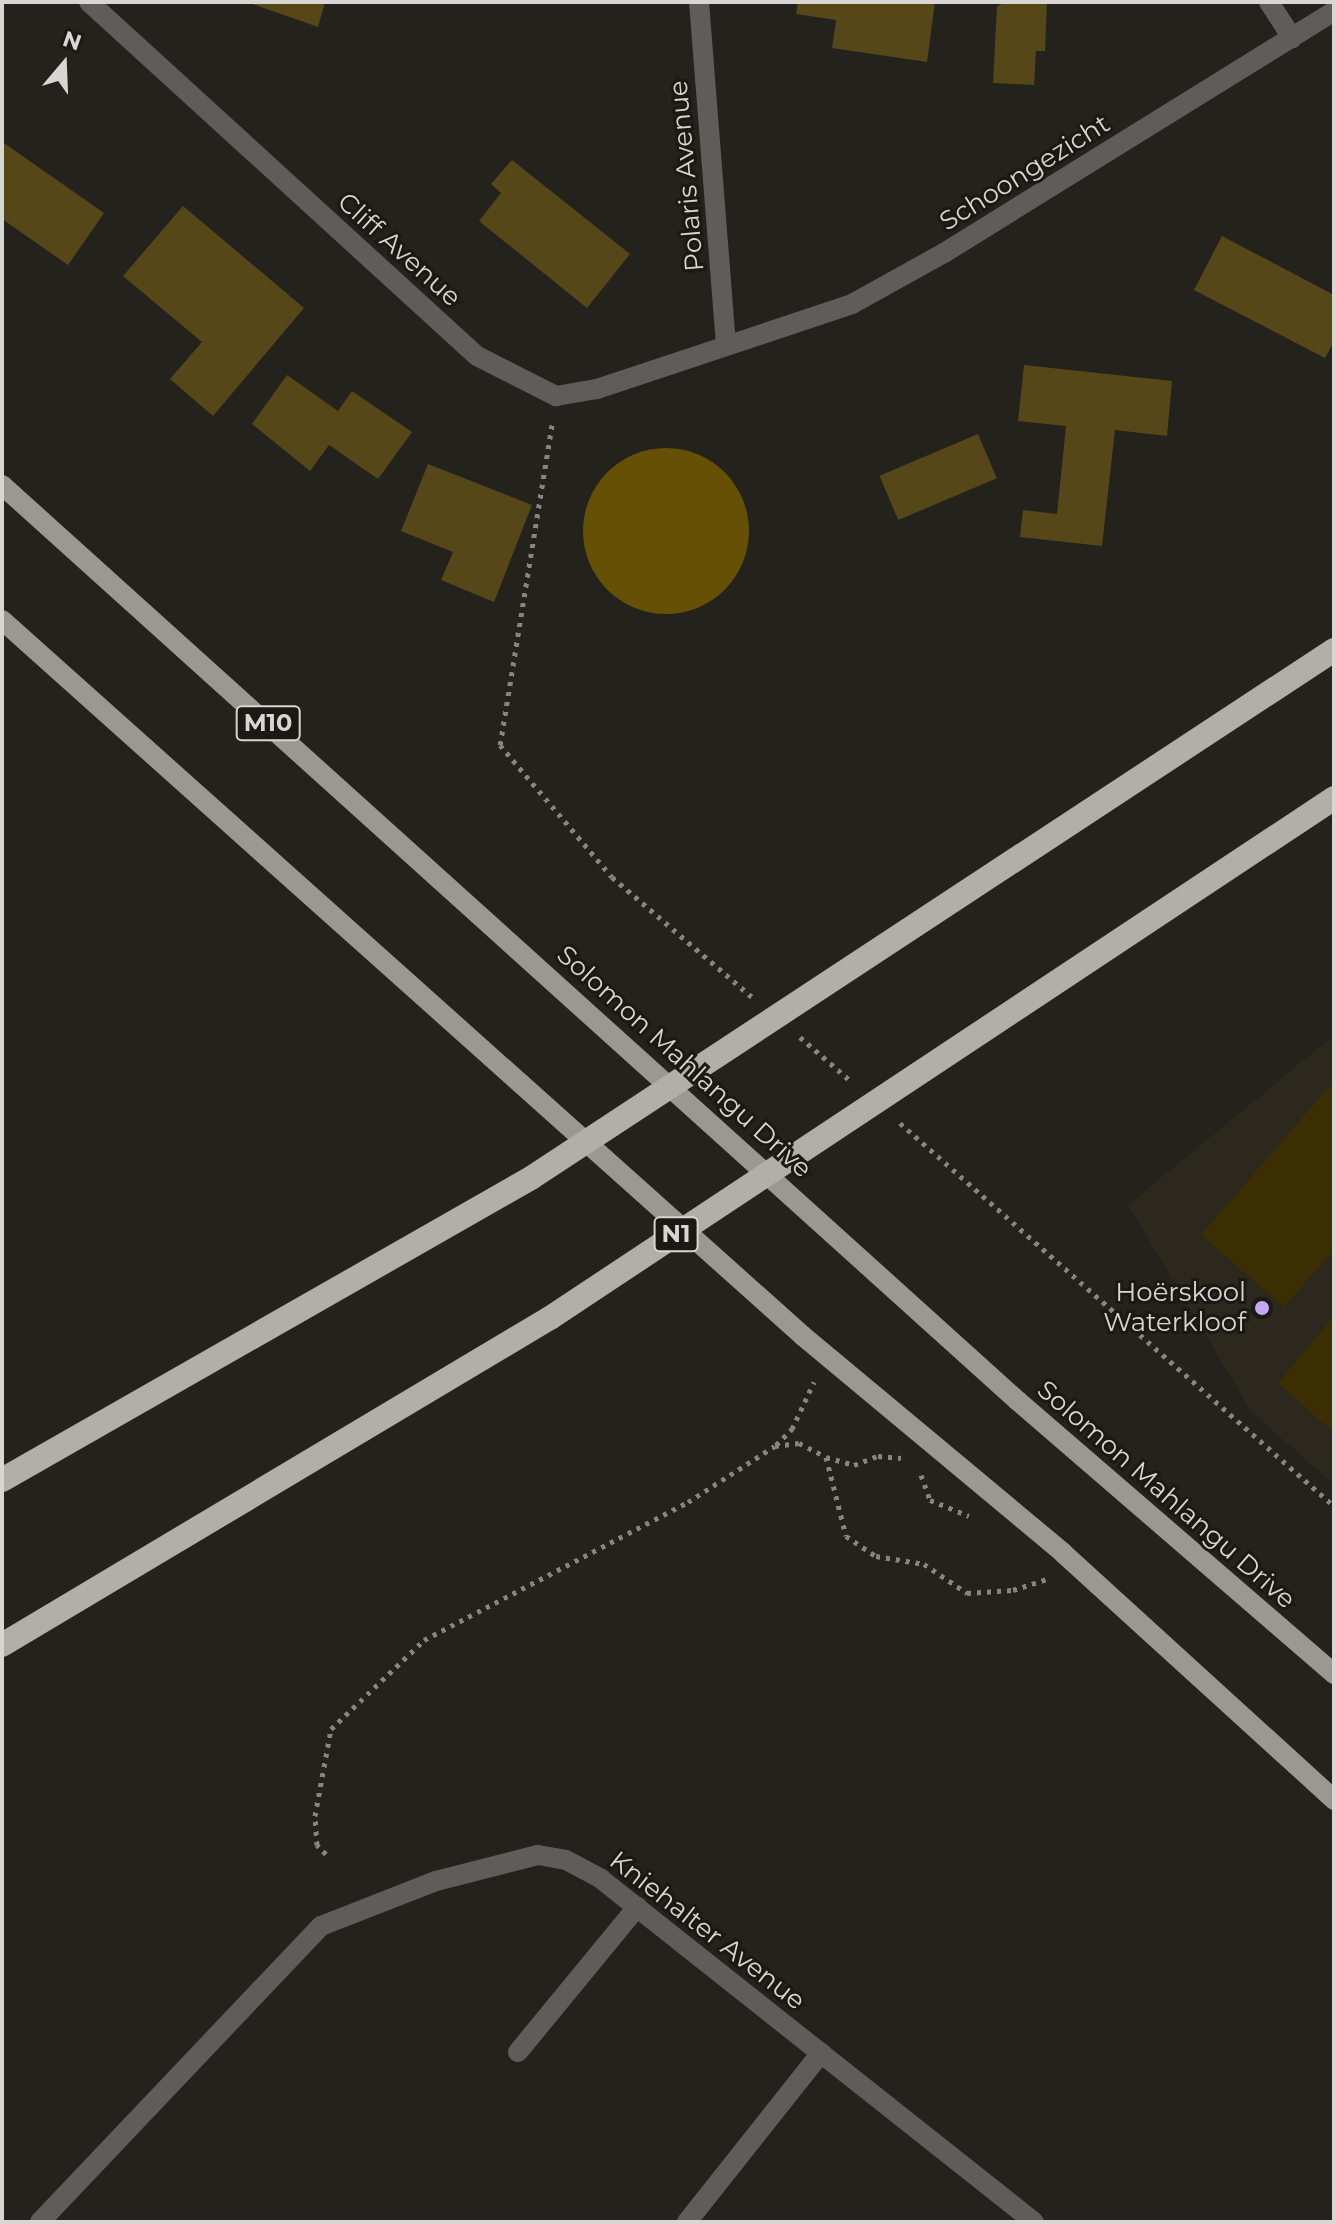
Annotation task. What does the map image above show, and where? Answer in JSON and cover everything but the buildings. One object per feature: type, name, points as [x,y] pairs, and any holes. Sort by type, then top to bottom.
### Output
[{"type":"highway","points":[[2,1480],[531,1178],[1334,650]]},
{"type":"highway","name":"N1","points":[[2,1645],[550,1318],[1334,798]]},
{"type":"main road","name":"Solomon Mahlangu Drive","points":[[2,485],[876,1270],[1334,1674]]},
{"type":"main road","points":[[2,620],[464,1028],[803,1336],[1063,1553],[1334,1800]]},
{"type":"street","name":"Cliff Avenue","points":[[89,2],[477,356],[556,396]]},
{"type":"street","name":"Polaris Avenue","points":[[699,2],[726,346]]},
{"type":"street","points":[[1269,2],[1292,38]]},
{"type":"street","name":"Schoongezicht","points":[[726,346],[852,304],[918,268],[1334,11]]},
{"type":"street","points":[[556,396],[597,389],[726,346]]},
{"type":"street","name":"Kniehalter Avenue","points":[[40,2222],[321,1926],[436,1881],[538,1855],[566,1860],[637,1907],[1034,2222]]},
{"type":"street","points":[[518,2052],[637,1907]]},
{"type":"street","points":[[687,2222],[821,2053]]},
{"type":"path","points":[[556,396],[500,745],[612,877],[756,1000]]},
{"type":"path","points":[[793,1031],[865,1093]]},
{"type":"path","points":[[889,1113],[1021,1226],[1202,1394],[1334,1506]]},
{"type":"path","points":[[326,1854],[317,1845],[315,1816],[331,1729],[424,1640],[688,1502],[775,1446],[792,1429],[830,1359]]},
{"type":"path","points":[[775,1446],[799,1443],[826,1457],[854,1465],[878,1456],[901,1458],[921,1474],[930,1500],[979,1519]]},
{"type":"path","points":[[826,1457],[846,1536],[876,1556],[924,1564],[967,1593],[1013,1590],[1045,1578],[1059,1584]]},
{"type":"shaded area","points":[[666,448],[698,454],[725,472],[743,499],[749,531],[743,563],[725,590],[698,608],[666,614],[634,608],[607,590],[589,563],[583,531],[589,499],[607,472],[634,454]]},
{"type":"shaded area","name":"Hoërskool Waterkloof","points":[[1334,1035],[1334,1485],[1251,1411],[1128,1205]]},
{"type":"shaded area","points":[[1334,1081],[1334,1250],[1284,1307],[1201,1235]]},
{"type":"shaded area","points":[[1334,1316],[1334,1433],[1278,1383]]},
{"type":"place","name":"Hoërskool Waterkloof","points":[[1262,1308]]}]
